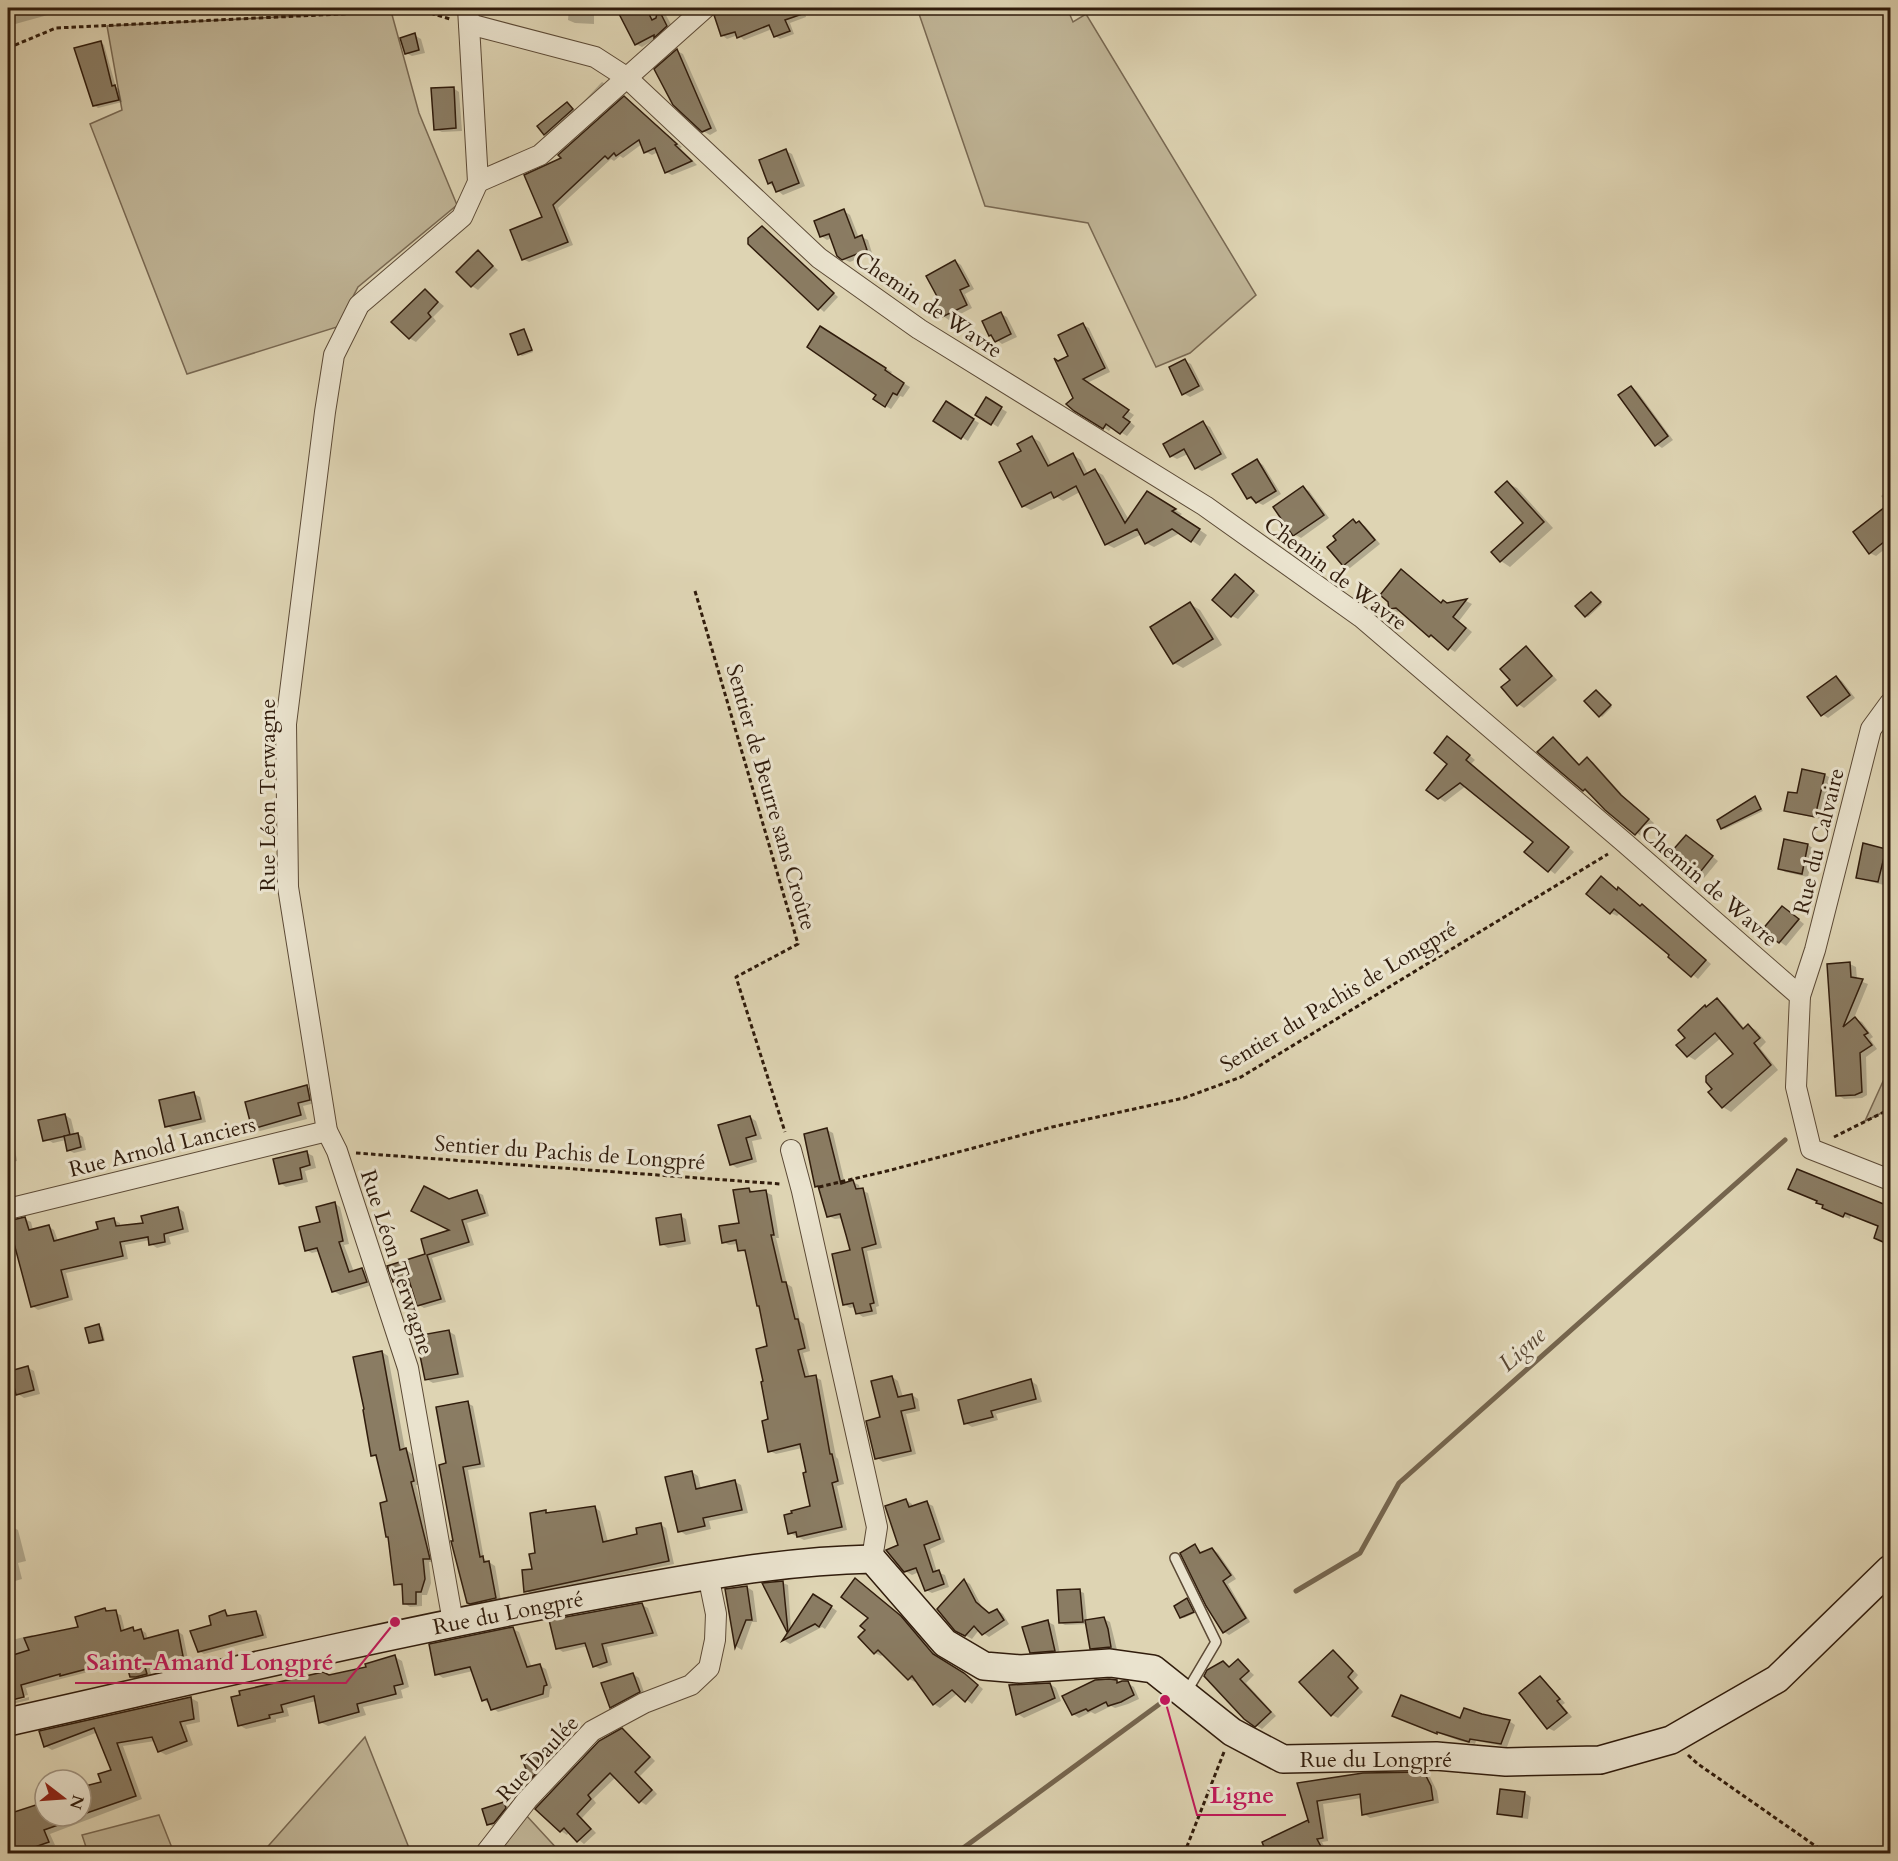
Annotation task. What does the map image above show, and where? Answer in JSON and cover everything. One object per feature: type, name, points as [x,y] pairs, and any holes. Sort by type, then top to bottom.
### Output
[{"type":"street","points":[[478,182],[540,155],[705,8]]},
{"type":"street","name":"Chemin de Wavre","points":[[469,16],[595,57],[627,77],[819,258],[919,329],[1205,506],[1360,617],[1800,996]]},
{"type":"street","name":"Rue Léon Terwagne","points":[[453,1622],[408,1368],[337,1151],[327,1131],[288,887],[286,724],[334,355],[359,305],[462,217],[478,182],[469,16]]},
{"type":"street","name":"Rue du Calvaire","points":[[1800,996],[1815,950],[1871,729],[1890,703]]},
{"type":"street","points":[[1800,996],[1796,1088],[1811,1149],[1890,1180]]},
{"type":"street","name":"Rue Arnold Lanciers","points":[[8,1209],[327,1131]]},
{"type":"street","points":[[791,1150],[802,1188],[877,1527],[872,1559]]},
{"type":"street","name":"Rue du Longpré","points":[[8,1722],[453,1622],[708,1575],[828,1560],[872,1559],[945,1643],[984,1666],[1020,1669],[1110,1663],[1153,1669],[1232,1732],[1283,1759],[1436,1756],[1506,1762],[1600,1760],[1671,1740],[1777,1679],[1890,1569]]},
{"type":"street","name":"Rue Daulée","points":[[485,1854],[527,1800],[592,1731],[644,1703],[691,1685],[709,1668],[715,1640],[716,1614],[708,1575]]},
{"type":"lane","points":[[1175,1558],[1216,1642],[1185,1694]]},
{"type":"path","points":[[8,48],[56,28],[420,10],[469,16]]},
{"type":"path","name":"Sentier de Beurre sans Croûte","points":[[695,591],[798,944],[736,977],[791,1150]]},
{"type":"path","name":"Sentier du Pachis de Longpré","points":[[337,1151],[802,1188],[891,1170],[1052,1127],[1184,1098],[1241,1077],[1625,843]]},
{"type":"path","points":[[1811,1149],[1890,1110]]},
{"type":"path","points":[[1184,1854],[1232,1732]]},
{"type":"path","points":[[1671,1740],[1698,1764],[1827,1854]]},
{"type":"shaded area","points":[[917,8],[1067,8],[1073,22],[1086,14],[1256,295],[1190,353],[1156,367],[1088,223],[985,206]]},
{"type":"shaded area","points":[[391,11],[419,113],[457,205],[358,287],[337,327],[187,374],[90,124],[122,110],[107,26]]},
{"type":"shaded area","points":[[1890,1066],[1890,1109],[1865,1121]]},
{"type":"shaded area","points":[[365,1737],[411,1853],[262,1853]]},
{"type":"shaded area","points":[[525,1814],[561,1853],[492,1854]]},
{"type":"shaded area","points":[[159,1815],[174,1853],[88,1853],[82,1835]]},
{"type":"building","points":[[616,8],[646,8],[652,20],[656,18],[658,8],[667,26],[654,38],[654,35],[635,45]]},
{"type":"building","points":[[734,8],[814,8],[814,10],[785,20],[790,31],[774,37],[769,25],[737,38],[735,32],[721,36],[714,15]]},
{"type":"building","points":[[415,33],[419,50],[405,54],[400,38]]},
{"type":"building","points":[[101,41],[112,86],[115,85],[119,100],[93,106],[74,48]]},
{"type":"building","points":[[677,49],[711,128],[702,132],[673,105],[654,69]]},
{"type":"building","points":[[454,87],[456,128],[434,130],[431,88]]},
{"type":"building","points":[[624,96],[677,144],[675,145],[692,161],[665,173],[655,148],[644,153],[639,140],[616,156],[614,153],[608,159],[605,156],[553,205],[568,242],[522,260],[510,230],[542,217],[524,175],[561,158],[558,155]]},
{"type":"building","points":[[567,102],[573,109],[544,135],[537,126]]},
{"type":"building","points":[[786,149],[799,183],[776,192],[772,182],[768,184],[759,160]]},
{"type":"building","points":[[844,209],[855,238],[862,235],[867,250],[842,260],[837,256],[829,234],[820,237],[814,221]]},
{"type":"building","points":[[762,226],[834,293],[818,310],[748,244],[748,238]]},
{"type":"building","points":[[478,250],[493,266],[471,287],[456,272]]},
{"type":"building","points":[[955,260],[969,286],[960,290],[967,305],[942,317],[934,302],[939,300],[926,276]]},
{"type":"building","points":[[425,289],[438,302],[428,313],[431,317],[409,339],[391,322]]},
{"type":"building","points":[[1001,312],[1011,334],[995,342],[991,335],[989,336],[982,321]]},
{"type":"building","points":[[1083,323],[1105,368],[1083,379],[1129,410],[1123,417],[1130,422],[1120,434],[1106,424],[1103,429],[1066,404],[1073,398],[1054,358],[1058,361],[1068,356],[1058,335]]},
{"type":"building","points":[[820,326],[886,368],[885,370],[904,383],[897,395],[893,393],[885,407],[873,399],[876,395],[807,347]]},
{"type":"building","points":[[524,329],[532,350],[518,355],[510,334]]},
{"type":"building","points":[[1185,359],[1199,386],[1182,395],[1169,367]]},
{"type":"building","points":[[1631,386],[1668,436],[1655,446],[1618,395]]},
{"type":"building","points":[[986,397],[1002,407],[991,425],[975,415]]},
{"type":"building","points":[[946,401],[974,419],[961,439],[933,421]]},
{"type":"building","points":[[1203,421],[1221,454],[1195,469],[1184,449],[1170,457],[1163,444]]},
{"type":"building","points":[[1032,436],[1048,466],[1073,453],[1084,475],[1095,469],[1125,523],[1147,491],[1176,509],[1172,511],[1200,529],[1191,542],[1172,529],[1145,544],[1137,529],[1105,545],[1076,486],[1054,498],[1051,492],[1022,507],[999,462],[1021,451],[1017,444]]},
{"type":"building","points":[[1257,459],[1276,491],[1256,503],[1251,497],[1247,499],[1232,474]]},
{"type":"building","points":[[1507,481],[1544,522],[1500,562],[1491,552],[1523,523],[1495,492]]},
{"type":"building","points":[[1303,486],[1324,515],[1293,536],[1273,507]]},
{"type":"building","points":[[1890,503],[1890,537],[1869,554],[1853,532]]},
{"type":"building","points":[[1353,519],[1356,523],[1359,521],[1375,540],[1343,566],[1327,547],[1336,540],[1333,536]]},
{"type":"building","points":[[1401,569],[1441,603],[1443,600],[1447,603],[1467,599],[1453,617],[1466,628],[1448,650],[1431,635],[1429,637],[1396,608],[1389,609],[1388,602],[1380,595]]},
{"type":"building","points":[[1235,574],[1254,591],[1231,617],[1212,600]]},
{"type":"building","points":[[1591,592],[1601,602],[1585,617],[1575,606]]},
{"type":"building","points":[[1190,602],[1213,639],[1173,664],[1150,627]]},
{"type":"building","points":[[1526,646],[1552,676],[1517,706],[1501,687],[1510,680],[1500,669]]},
{"type":"building","points":[[1836,676],[1850,695],[1821,716],[1807,697]]},
{"type":"building","points":[[1596,690],[1611,705],[1599,717],[1584,701]]},
{"type":"building","points":[[1447,736],[1470,755],[1466,760],[1569,847],[1548,872],[1524,852],[1533,842],[1460,783],[1438,799],[1426,790],[1447,764],[1434,753]]},
{"type":"building","points":[[1553,737],[1579,765],[1587,757],[1621,795],[1649,819],[1635,835],[1605,810],[1585,789],[1583,791],[1537,752]]},
{"type":"building","points":[[1802,769],[1825,774],[1815,817],[1784,811],[1788,792],[1797,793]]},
{"type":"building","points":[[1755,796],[1761,809],[1721,829],[1717,820]]},
{"type":"building","points":[[1686,835],[1713,856],[1697,876],[1685,866],[1687,863],[1672,851]]},
{"type":"building","points":[[1784,839],[1808,844],[1802,874],[1778,869]]},
{"type":"building","points":[[1863,843],[1886,849],[1878,882],[1856,878]]},
{"type":"building","points":[[1601,876],[1640,906],[1642,904],[1706,960],[1691,977],[1668,957],[1669,955],[1614,909],[1610,914],[1586,894]]},
{"type":"building","points":[[1782,906],[1799,919],[1779,943],[1762,930]]},
{"type":"building","points":[[1850,962],[1851,977],[1863,979],[1843,1027],[1855,1017],[1868,1033],[1864,1035],[1872,1045],[1860,1053],[1862,1092],[1855,1095],[1836,1096],[1827,964]]},
{"type":"building","points":[[1717,998],[1743,1029],[1748,1024],[1760,1038],[1754,1043],[1771,1065],[1722,1108],[1708,1092],[1712,1089],[1706,1082],[1706,1076],[1733,1054],[1715,1033],[1687,1057],[1676,1045],[1685,1038],[1678,1030],[1705,1005],[1706,1007]]},
{"type":"building","points":[[307,1085],[310,1100],[298,1103],[301,1115],[252,1129],[245,1102]]},
{"type":"building","points":[[194,1092],[201,1119],[165,1127],[159,1100]]},
{"type":"building","points":[[65,1114],[70,1135],[43,1141],[38,1120]]},
{"type":"building","points":[[750,1116],[756,1135],[746,1138],[752,1159],[730,1165],[718,1125]]},
{"type":"building","points":[[827,1128],[841,1184],[853,1180],[856,1189],[863,1188],[876,1244],[862,1248],[874,1303],[870,1304],[872,1311],[856,1314],[853,1303],[843,1305],[832,1254],[850,1250],[840,1214],[827,1217],[818,1186],[815,1187],[804,1134]]},
{"type":"building","points":[[78,1133],[81,1147],[67,1151],[64,1136]]},
{"type":"building","points":[[307,1151],[310,1165],[300,1168],[302,1179],[279,1184],[273,1159]]},
{"type":"building","points":[[1797,1169],[1886,1205],[1890,1197],[1890,1245],[1874,1238],[1878,1226],[1845,1213],[1843,1217],[1822,1208],[1823,1205],[1816,1203],[1817,1201],[1788,1189]]},
{"type":"building","points":[[424,1186],[449,1199],[477,1190],[485,1213],[462,1220],[469,1242],[427,1255],[441,1299],[417,1306],[408,1277],[393,1282],[387,1266],[425,1254],[421,1239],[449,1230],[411,1211]]},
{"type":"building","points":[[749,1188],[750,1192],[766,1190],[774,1235],[771,1235],[782,1282],[786,1282],[805,1348],[798,1350],[805,1377],[816,1375],[830,1454],[832,1454],[838,1481],[832,1483],[842,1527],[797,1537],[796,1532],[788,1534],[784,1515],[810,1506],[800,1444],[768,1452],[762,1421],[768,1419],[756,1349],[767,1346],[759,1306],[757,1306],[745,1250],[738,1251],[736,1240],[722,1243],[719,1226],[739,1223],[733,1190]]},
{"type":"building","points":[[335,1202],[343,1241],[339,1242],[349,1272],[362,1268],[367,1282],[332,1292],[317,1248],[305,1251],[299,1227],[320,1222],[316,1207]]},
{"type":"building","points":[[178,1207],[183,1229],[164,1234],[165,1242],[149,1245],[148,1237],[120,1242],[123,1256],[61,1270],[68,1297],[31,1307],[8,1221],[25,1217],[29,1230],[49,1225],[54,1241],[98,1229],[96,1222],[114,1218],[116,1226],[143,1223],[141,1216]]},
{"type":"building","points":[[681,1214],[685,1241],[660,1245],[656,1218]]},
{"type":"building","points":[[99,1324],[103,1340],[89,1343],[85,1328]]},
{"type":"building","points":[[449,1330],[458,1374],[425,1380],[416,1336]]},
{"type":"building","points":[[382,1351],[400,1450],[406,1448],[414,1481],[411,1482],[430,1559],[423,1559],[425,1579],[421,1592],[416,1592],[416,1604],[403,1604],[402,1584],[394,1585],[388,1537],[386,1537],[380,1503],[387,1501],[376,1455],[371,1456],[353,1357]]},
{"type":"building","points":[[28,1366],[34,1390],[16,1395],[10,1371]]},
{"type":"building","points":[[892,1376],[898,1397],[912,1394],[915,1408],[901,1411],[911,1451],[875,1459],[866,1421],[880,1417],[871,1381]]},
{"type":"building","points":[[1031,1379],[1036,1399],[991,1411],[993,1417],[964,1424],[958,1400]]},
{"type":"building","points":[[468,1401],[480,1464],[463,1467],[480,1557],[483,1556],[484,1562],[489,1561],[496,1598],[470,1604],[467,1603],[451,1541],[453,1541],[439,1465],[446,1463],[436,1407]]},
{"type":"building","points":[[692,1471],[696,1489],[735,1480],[742,1510],[703,1518],[705,1526],[678,1532],[665,1477]]},
{"type":"building","points":[[906,1499],[909,1507],[927,1501],[940,1539],[924,1545],[933,1572],[939,1570],[944,1584],[925,1591],[916,1568],[904,1572],[886,1550],[898,1545],[885,1506]]},
{"type":"building","points":[[595,1506],[603,1542],[637,1534],[636,1528],[661,1523],[669,1561],[524,1592],[522,1570],[532,1569],[529,1554],[535,1553],[530,1513]]},
{"type":"building","points":[[1195,1544],[1200,1553],[1212,1548],[1231,1575],[1223,1581],[1246,1618],[1223,1633],[1206,1606],[1180,1553]]},
{"type":"building","points":[[855,1578],[901,1616],[933,1654],[964,1673],[978,1685],[965,1702],[952,1690],[933,1705],[912,1676],[908,1680],[878,1650],[874,1654],[858,1637],[865,1630],[860,1626],[868,1618],[841,1597]]},
{"type":"building","points":[[964,1579],[976,1602],[989,1613],[997,1609],[1004,1620],[982,1635],[974,1626],[965,1636],[955,1631],[937,1609]]},
{"type":"building","points":[[783,1581],[788,1632],[762,1583]]},
{"type":"building","points":[[747,1586],[752,1620],[746,1620],[735,1648],[725,1589]]},
{"type":"building","points":[[1080,1589],[1083,1622],[1059,1623],[1057,1590]]},
{"type":"building","points":[[813,1594],[832,1606],[819,1627],[815,1624],[782,1641]]},
{"type":"building","points":[[1187,1598],[1194,1612],[1180,1618],[1174,1606]]},
{"type":"building","points":[[642,1603],[653,1633],[602,1644],[607,1662],[593,1667],[585,1643],[556,1649],[549,1620]]},
{"type":"building","points":[[105,1608],[106,1611],[116,1610],[121,1631],[133,1627],[134,1631],[141,1629],[144,1639],[178,1630],[183,1656],[145,1667],[147,1674],[136,1677],[130,1677],[125,1659],[60,1676],[60,1674],[21,1685],[24,1697],[8,1701],[8,1654],[11,1653],[14,1662],[13,1655],[29,1650],[24,1638],[78,1627],[75,1617]]},
{"type":"building","points":[[225,1610],[227,1616],[256,1611],[263,1635],[198,1652],[190,1631],[211,1625],[209,1616]]},
{"type":"building","points":[[1104,1617],[1111,1647],[1090,1649],[1085,1620]]},
{"type":"building","points":[[1048,1620],[1055,1651],[1030,1653],[1022,1627]]},
{"type":"building","points":[[513,1627],[527,1667],[540,1664],[547,1685],[544,1686],[543,1694],[491,1710],[487,1699],[482,1701],[470,1667],[435,1675],[429,1644]]},
{"type":"building","points":[[1333,1650],[1353,1671],[1348,1677],[1358,1688],[1331,1716],[1299,1682]]},
{"type":"building","points":[[395,1655],[403,1684],[394,1686],[396,1694],[357,1704],[359,1712],[319,1723],[314,1696],[281,1705],[283,1712],[269,1715],[270,1718],[238,1726],[231,1697],[240,1695],[239,1691],[323,1672],[329,1675],[366,1667],[365,1664]]},
{"type":"building","points":[[1238,1659],[1249,1671],[1240,1679],[1271,1712],[1255,1727],[1244,1719],[1204,1676],[1207,1670],[1223,1661],[1229,1667]]},
{"type":"building","points":[[633,1673],[640,1692],[610,1708],[601,1683]]},
{"type":"building","points":[[1540,1676],[1560,1699],[1557,1701],[1567,1713],[1547,1729],[1519,1693]]},
{"type":"building","points":[[1095,1680],[1117,1680],[1117,1683],[1128,1681],[1134,1695],[1121,1702],[1108,1706],[1106,1702],[1088,1711],[1086,1709],[1072,1715],[1062,1696]]},
{"type":"building","points":[[1050,1683],[1055,1698],[1016,1715],[1009,1685]]},
{"type":"building","points":[[1401,1695],[1460,1718],[1464,1708],[1510,1720],[1501,1744],[1470,1739],[1469,1742],[1437,1732],[1437,1734],[1392,1716]]},
{"type":"building","points":[[191,1697],[194,1719],[180,1722],[187,1741],[158,1752],[152,1737],[117,1743],[136,1796],[93,1811],[93,1784],[101,1782],[98,1774],[111,1770],[94,1728],[44,1747],[39,1731]]},
{"type":"building","points":[[622,1728],[650,1757],[635,1772],[652,1790],[639,1803],[610,1773],[588,1795],[591,1799],[577,1814],[591,1829],[577,1842],[564,1828],[560,1832],[535,1809],[599,1741]]},
{"type":"building","points":[[536,1752],[541,1768],[530,1780],[521,1756]]},
{"type":"building","points":[[1424,1772],[1431,1786],[1433,1800],[1362,1815],[1360,1794],[1317,1801],[1323,1838],[1317,1839],[1325,1854],[1267,1854],[1262,1842],[1308,1820],[1309,1823],[1297,1783],[1363,1773]]},
{"type":"building","points":[[1500,1789],[1525,1792],[1522,1817],[1497,1814]]},
{"type":"building","points":[[504,1802],[506,1808],[494,1823],[487,1825],[482,1809]]},
{"type":"building","points":[[33,1806],[33,1828],[50,1828],[44,1830],[49,1842],[15,1854],[8,1854],[8,1814]]},
{"type":"waterway","name":"Ligne","points":[[1296,1591],[1360,1553],[1399,1483],[1785,1140]]},
{"type":"waterway","name":"Ligne","points":[[955,1854],[1165,1700]]},
{"type":"place","name":"Saint-Amand Longpré","points":[[395,1622]]},
{"type":"place","name":"Ligne","points":[[1165,1700]]}]
